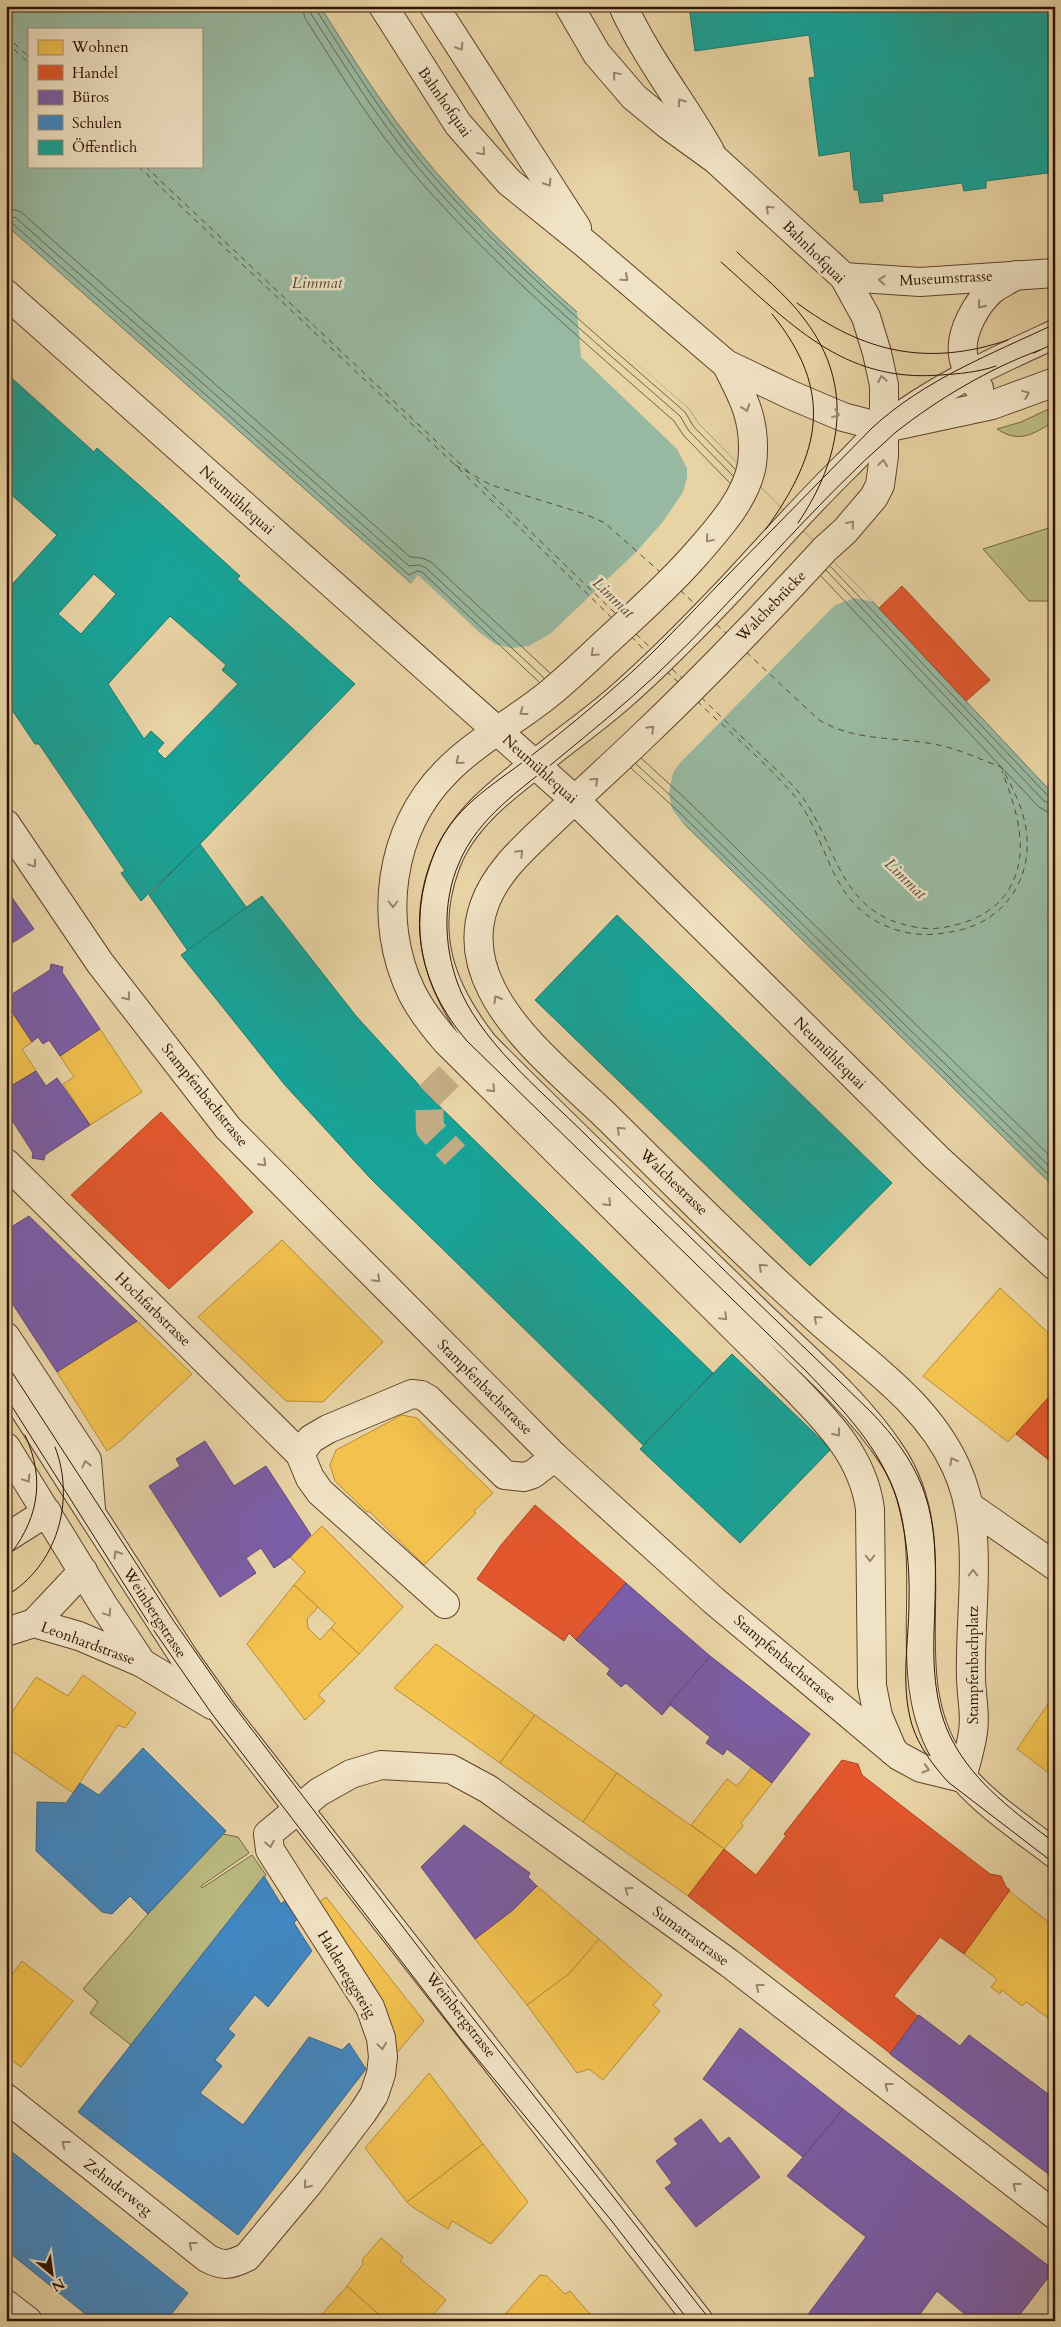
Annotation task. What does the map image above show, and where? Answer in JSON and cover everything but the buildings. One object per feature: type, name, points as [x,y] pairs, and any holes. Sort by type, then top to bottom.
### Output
[{"type":"street","name":"Bahnhofquai","points":[[383,6],[458,124],[509,182],[588,246],[726,364],[843,417],[885,428],[992,405]]},
{"type":"street","name":"Bahnhofquai","points":[[434,6],[588,246]]},
{"type":"street","name":"Bahnhofquai","points":[[569,6],[597,54],[634,97],[668,125],[715,159],[844,277],[866,317],[877,353],[884,385],[885,428]]},
{"type":"street","name":"Bahnhofquai","points":[[623,6],[643,46],[686,109],[715,159]]},
{"type":"street","name":"Museumstrasse","points":[[844,277],[920,282],[1055,273]]},
{"type":"street","name":"Museumstrasse","points":[[992,405],[969,374],[962,352],[970,322],[976,310],[992,290],[1018,274]]},
{"type":"street","name":"Neumühlequai","points":[[6,294],[575,800],[937,1158],[1055,1266]]},
{"type":"street","points":[[468,1059],[459,1012],[442,973],[436,949],[437,898],[446,864],[467,827],[492,799],[581,728],[663,658],[732,586],[794,517],[885,428],[940,389],[1055,334]]},
{"type":"street","name":"Bahnhofquai","points":[[497,731],[549,694],[665,587],[710,539],[737,499],[751,466],[753,440],[751,421],[741,393],[726,364]]},
{"type":"street","points":[[992,405],[1055,382]]},
{"type":"street","name":"Walchebrücke","points":[[615,763],[648,732],[825,549],[846,531],[874,497],[880,485],[885,428]]},
{"type":"street","points":[[497,731],[453,765],[432,789],[402,843],[397,860],[393,900],[396,947],[412,993],[432,1024],[446,1041],[468,1059],[794,1387],[832,1426],[847,1447],[863,1476],[870,1509],[872,1686],[878,1716],[893,1751]]},
{"type":"street","name":"Walchestrasse","points":[[615,763],[512,862],[493,886],[483,908],[478,942],[480,960],[492,991],[512,1021],[623,1133],[798,1301],[882,1374],[922,1413],[944,1445],[956,1467],[969,1506]]},
{"type":"street","name":"Stampfenbachstrasse","points":[[6,824],[100,963],[228,1128],[555,1457],[713,1600],[893,1751],[921,1768],[962,1778],[1055,1854]]},
{"type":"street","points":[[468,1059],[512,1021]]},
{"type":"street","points":[[468,1059],[510,1071],[813,1367],[869,1424],[894,1457],[904,1475],[920,1526],[923,1698],[932,1731],[962,1778]]},
{"type":"street","name":"Hochfarbstrasse","points":[[6,1163],[300,1454],[310,1478],[320,1492],[445,1604]]},
{"type":"street","name":"Weinbergstrasse","points":[[6,1337],[87,1460],[91,1512],[83,1571]]},
{"type":"street","points":[[794,1387],[840,1339]]},
{"type":"street","name":"Weinbergstrasse","points":[[6,1381],[185,1659],[222,1710],[298,1810],[699,2321]]},
{"type":"street","points":[[300,1454],[311,1439],[328,1429],[412,1394],[421,1395],[428,1399],[505,1475],[524,1477],[532,1474],[555,1457]]},
{"type":"street","name":"Weinbergstrasse","points":[[6,1447],[142,1663],[222,1710]]},
{"type":"street","points":[[969,1506],[1055,1566]]},
{"type":"street","name":"Stampfenbachplatz","points":[[962,1778],[974,1726],[970,1678],[973,1549],[969,1506]]},
{"type":"street","points":[[6,1538],[47,1512],[91,1512]]},
{"type":"street","name":"Leonhardstrasse","points":[[6,1632],[34,1623],[83,1571]]},
{"type":"street","name":"Leonhardstrasse","points":[[34,1623],[79,1636],[142,1663]]},
{"type":"street","name":"Sumatrastrasse","points":[[298,1810],[319,1792],[351,1774],[381,1765],[451,1769],[488,1789],[729,1963],[1055,2215]]},
{"type":"street","name":"Haldeneggsteig","points":[[235,2263],[247,2256],[309,2183],[363,2112],[374,2095],[381,2074],[383,2057],[381,2038],[370,2007],[270,1850],[268,1834],[298,1810]]},
{"type":"street","name":"Zehnderweg","points":[[6,2098],[207,2258],[218,2264],[235,2263]]},
{"type":"street","points":[[6,2304],[28,2321]]},
{"type":"green space","points":[[1055,406],[1055,421],[1026,436],[1013,436],[997,429],[1021,422]]},
{"type":"green space","points":[[1055,526],[1055,595],[1049,601],[1029,601],[983,549]]},
{"type":"green space","points":[[223,1834],[238,1837],[249,1853],[201,1886],[202,1888],[252,1855],[266,1875],[131,2045],[90,2013],[98,2002],[83,1989],[148,1914]]},
{"type":"water","name":"Limmat","points":[[6,6],[320,6],[383,103],[425,159],[455,193],[518,258],[689,409],[698,423],[873,602],[1055,796],[1055,1188],[676,816],[418,576],[411,583],[6,225]]},
{"type":"pier","points":[[577,311],[689,409],[698,423],[873,602],[855,598],[835,605],[679,764],[673,773],[669,793],[672,809],[687,828],[685,830],[418,579],[412,585],[411,583],[418,575],[479,632],[495,644],[511,648],[529,646],[551,633],[636,552],[662,523],[683,492],[687,478],[687,468],[677,449],[581,357]]},
{"type":"ferry route","points":[[6,36],[28,56]]},
{"type":"ferry route","points":[[6,42],[28,62]]},
{"type":"ferry route","points":[[140,168],[455,465],[612,618]]},
{"type":"ferry route","points":[[147,168],[473,476]]},
{"type":"ferry route","points":[[455,465],[491,485],[585,514],[605,523],[660,572]]},
{"type":"ferry route","points":[[476,479],[617,615]]},
{"type":"ferry route","points":[[680,590],[697,606]]},
{"type":"ferry route","points":[[716,624],[726,633]]},
{"type":"ferry route","points":[[636,634],[653,650]]},
{"type":"ferry route","points":[[631,636],[647,653]]},
{"type":"ferry route","points":[[697,701],[792,793],[805,811],[843,889],[856,906],[874,920],[905,932],[937,934],[975,925],[989,918],[1001,908],[1011,897],[1018,884],[1024,870],[1027,854],[1024,820],[1018,801],[1001,767],[943,746],[864,736],[834,727],[819,720],[745,651]]},
{"type":"ferry route","points":[[672,669],[682,678]]},
{"type":"ferry route","points":[[666,671],[678,682]]},
{"type":"ferry route","points":[[701,697],[796,789],[808,806],[835,860],[856,894],[870,908],[888,919],[907,925],[920,928],[940,928],[957,925],[973,919],[995,906],[1011,885],[1017,870],[1020,854],[1020,837],[1013,804],[1002,771]]},
{"type":"tunnel","points":[[449,1076],[429,1096],[430,1129],[455,1155]]},
{"type":"tram line","points":[[737,252],[798,311],[821,345],[831,370],[836,396],[837,422],[833,448],[825,473],[798,523]]},
{"type":"tram line","points":[[721,262],[794,326],[819,344],[846,359],[874,369],[905,375],[954,374],[996,366]]},
{"type":"tram line","points":[[797,303],[847,334],[872,344],[898,350],[924,353],[951,353],[1008,340]]},
{"type":"tram line","points":[[766,529],[785,501],[799,474],[809,448],[813,422],[812,396],[805,370],[792,342],[772,314]]},
{"type":"tram line","points":[[1055,324],[959,369],[892,411],[872,428],[637,668],[570,725],[468,805],[446,831],[437,847],[427,873],[421,898],[420,924],[422,949],[428,973],[437,996],[450,1019],[467,1041],[806,1371],[871,1446],[890,1481],[897,1500],[905,1537],[909,1588],[906,1695],[908,1710],[918,1741],[948,1782],[1055,1864]]},
{"type":"tram line","points":[[1034,353],[1055,343]]},
{"type":"tram line","points":[[1040,350],[1021,357],[965,385],[896,432],[834,490],[717,615],[656,675],[502,805],[477,832],[459,863],[449,895],[447,929],[451,962],[462,994],[473,1014],[503,1053],[537,1089],[869,1410],[893,1437],[910,1462],[922,1488],[930,1513],[934,1539],[935,1674],[936,1688],[946,1728],[961,1756],[984,1784],[1011,1809],[1055,1843]]},
{"type":"tram line","points":[[6,1363],[173,1620],[227,1697],[465,2008],[711,2321]]},
{"type":"tram line","points":[[6,1397],[148,1622],[212,1714],[461,2039],[611,2220],[689,2321]]},
{"type":"tram line","points":[[6,1560],[17,1546],[25,1531],[35,1501],[36,1469],[25,1435]]},
{"type":"tram line","points":[[6,1596],[24,1583],[38,1568],[58,1530],[62,1510],[63,1489],[61,1468],[55,1447]]}]
